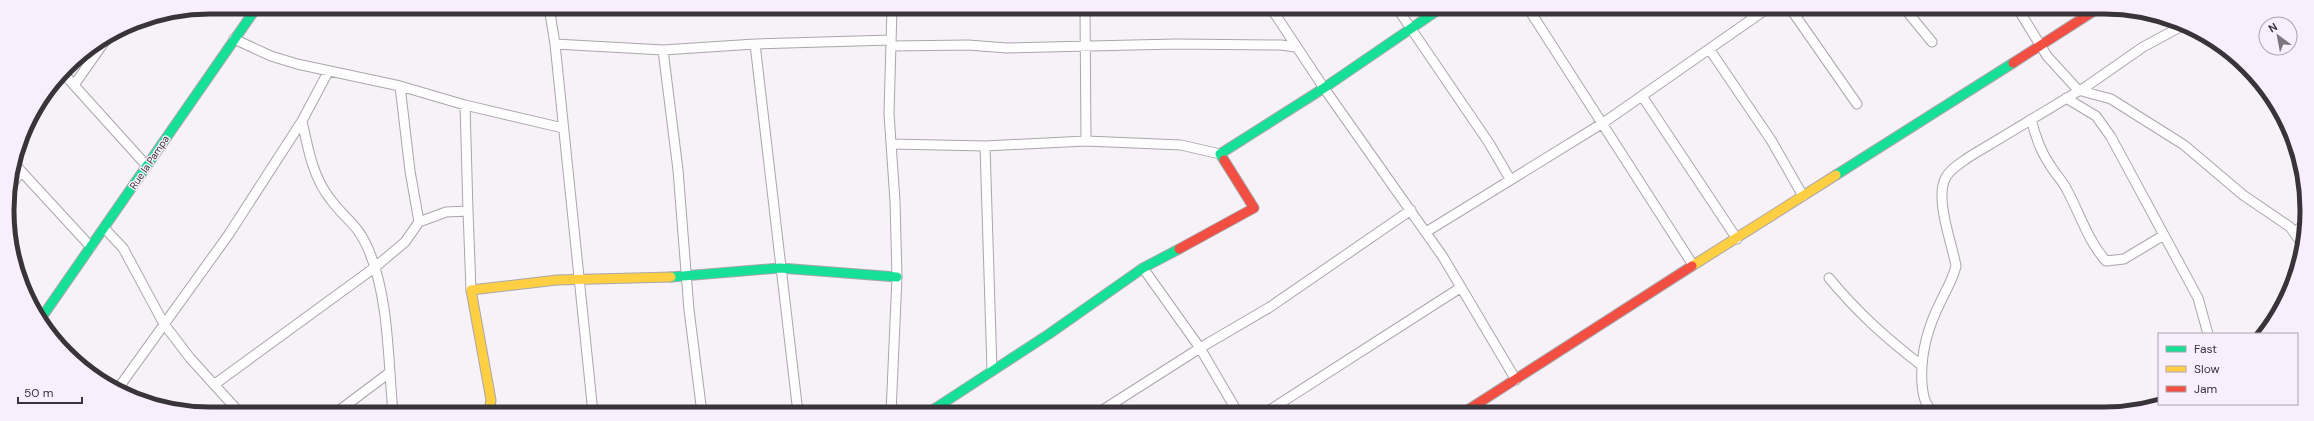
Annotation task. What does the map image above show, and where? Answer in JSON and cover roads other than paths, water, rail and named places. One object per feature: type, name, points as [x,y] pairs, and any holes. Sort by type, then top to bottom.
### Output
[{"type":"street","name":"Rue la Pampa","points":[[44,315],[105,229],[146,165],[253,14]]},
{"type":"street","points":[[549,14],[555,44],[592,407]]},
{"type":"street","points":[[891,407],[897,277],[895,201],[889,114],[892,14]]},
{"type":"street","points":[[1085,14],[1087,46],[1086,141]]},
{"type":"street","points":[[1275,14],[1295,47],[1443,257],[1460,288],[1516,380]]},
{"type":"street","points":[[1400,14],[1489,143],[1510,179]]},
{"type":"street","points":[[891,144],[986,146],[1086,141],[1181,146],[1220,154],[1324,88],[1410,27],[1431,14]]},
{"type":"street","points":[[1532,14],[1693,265]]},
{"type":"street","points":[[1750,14],[1753,19]]},
{"type":"street","points":[[1426,232],[1603,123],[1760,14]]},
{"type":"street","points":[[1794,14],[1857,104]]},
{"type":"street","points":[[1910,14],[1932,42]]},
{"type":"street","points":[[2021,14],[2047,56],[2078,90],[2111,99],[2184,145],[2243,194],[2290,227],[2298,237]]},
{"type":"street","points":[[1473,407],[1885,143],[1918,125],[2040,44],[2089,14]]},
{"type":"street","points":[[1928,407],[1923,393],[1921,365],[1927,333],[1953,277],[1956,266],[1942,197],[1945,178],[1955,167],[1969,157],[2066,98],[2143,47],[2178,28]]},
{"type":"street","points":[[234,39],[271,56],[328,72],[400,86],[465,105],[563,128]]},
{"type":"street","points":[[555,44],[663,50],[755,44],[892,43],[1087,46],[1176,44],[1281,45],[1295,47]]},
{"type":"street","points":[[755,44],[797,407]]},
{"type":"street","points":[[74,86],[101,47]]},
{"type":"street","points":[[663,50],[678,170],[689,310],[701,407]]},
{"type":"street","points":[[1710,50],[1771,140],[1803,196]]},
{"type":"street","points":[[120,385],[229,234],[302,121],[328,72]]},
{"type":"street","points":[[67,77],[146,165]]},
{"type":"street","points":[[400,86],[410,170],[419,222]]},
{"type":"street","points":[[1642,96],[1737,239]]},
{"type":"street","points":[[2066,98],[2101,121],[2131,171],[2198,298],[2208,333]]},
{"type":"street","points":[[465,105],[471,290],[491,400],[490,407]]},
{"type":"street","points":[[2031,119],[2037,141],[2049,164],[2065,186],[2082,223],[2100,254],[2106,260],[2124,259],[2164,235]]},
{"type":"street","points":[[302,121],[309,153],[319,184],[331,201],[359,230],[369,252],[379,281],[392,407]]},
{"type":"street","points":[[986,146],[992,370]]},
{"type":"street","points":[[937,407],[1143,268],[1254,208],[1220,154]]},
{"type":"street","points":[[19,169],[91,248]]},
{"type":"street","points":[[1107,407],[1200,348],[1270,308],[1411,210]]},
{"type":"street","points":[[215,384],[374,268],[405,242],[419,222],[446,212],[468,211]]},
{"type":"street","points":[[2294,232],[2299,228]]},
{"type":"street","points":[[105,229],[123,248],[164,324],[190,358],[235,407]]},
{"type":"street","points":[[471,290],[579,279],[687,277],[780,268],[897,277]]},
{"type":"street","points":[[1143,268],[1200,348],[1234,407]]},
{"type":"street","points":[[1830,278],[1856,310],[1886,338],[1921,365]]},
{"type":"street","points":[[1274,407],[1460,288]]},
{"type":"street","points":[[344,407],[389,373]]}]
